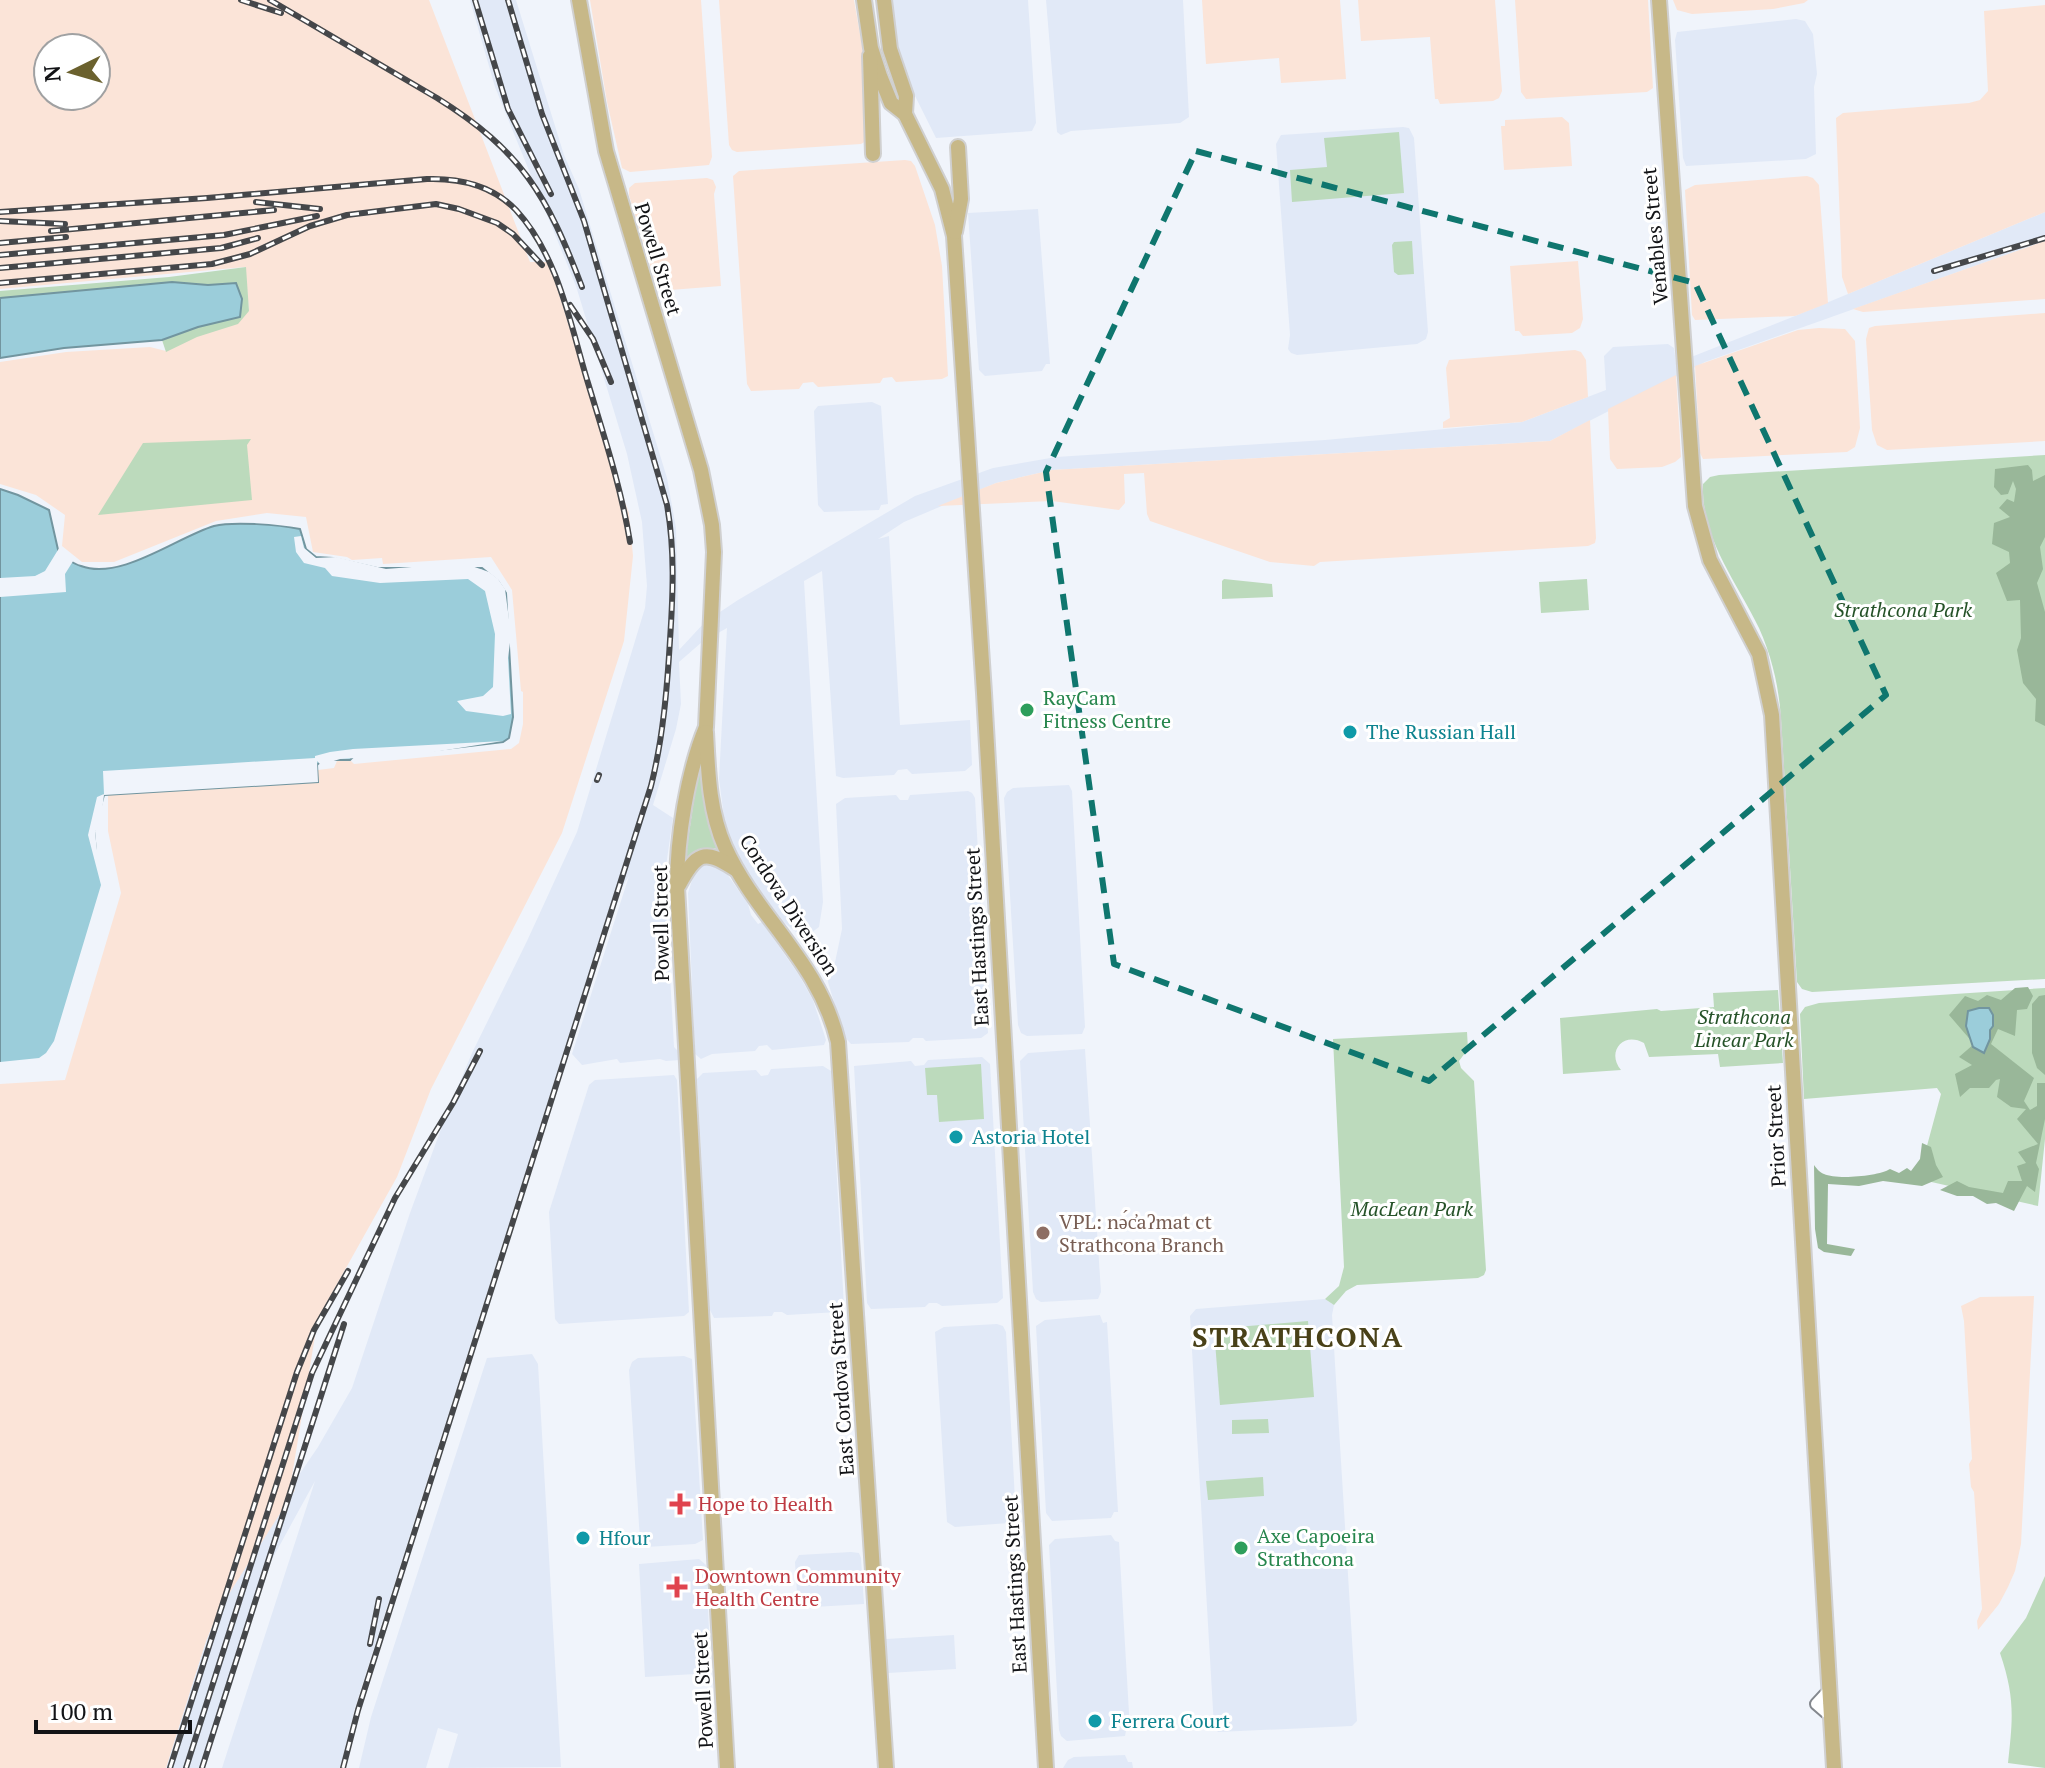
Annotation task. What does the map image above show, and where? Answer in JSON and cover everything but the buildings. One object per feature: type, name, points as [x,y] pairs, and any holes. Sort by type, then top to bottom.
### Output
[{"type":"main road","name":"Powell Street","points":[[579,0],[613,179],[708,501],[714,552],[706,727],[695,752],[680,846],[677,887],[727,1768]]},
{"type":"main road","name":"East Hastings Street","points":[[864,0],[871,48],[891,103],[905,114],[942,189],[954,236],[974,529],[1046,1768]]},
{"type":"main road","name":"East Hastings Street","points":[[884,0],[890,49],[906,96],[905,114]]},
{"type":"main road","name":"Venables Street","points":[[1659,0],[1692,469]]},
{"type":"main road","points":[[871,48],[869,85],[873,154]]},
{"type":"main road","points":[[954,236],[961,199],[958,147]]},
{"type":"main road","name":"Prior Street","points":[[1692,469],[1695,506],[1705,546],[1717,575],[1752,636],[1765,674],[1770,702],[1834,1768]]},
{"type":"main road","name":"Cordova Diversion","points":[[706,727],[714,815],[726,847],[739,872],[816,984],[833,1020],[840,1055]]},
{"type":"main road","points":[[677,887],[693,861],[704,855],[716,858],[739,872]]},
{"type":"main road","name":"East Cordova Street","points":[[840,1055],[886,1768]]},
{"type":"highlighted area","points":[[1196,151],[1695,283],[1886,695],[1429,1081],[1114,964],[1046,472]]},
{"type":"shaded area","points":[[0,0],[429,0],[530,262],[549,262],[629,513],[633,556],[624,641],[562,833],[431,1089],[397,1177],[318,1318],[290,1488],[295,1490],[220,1608],[206,1641],[166,1768],[0,1768],[0,1084],[65,1080],[121,893],[108,831],[108,796],[104,795],[317,758],[318,770],[334,768],[337,761],[350,760],[354,764],[511,749],[519,743],[523,724],[523,692],[512,590],[491,557],[383,564],[382,558],[352,560],[313,552],[306,517],[267,513],[216,521],[114,562],[82,562],[62,546],[65,515],[36,495],[0,484],[0,362],[66,352],[150,347],[166,351],[249,311],[245,267],[0,289]]},
{"type":"shaded area","points":[[470,0],[516,0],[564,155],[579,189],[667,478],[676,528],[679,650],[705,622],[738,600],[915,496],[993,468],[1056,457],[1325,440],[1522,422],[1606,390],[1604,356],[1613,347],[1668,344],[1674,348],[1676,363],[2045,212],[2045,241],[1705,362],[1550,441],[1052,470],[996,483],[904,522],[878,539],[889,536],[900,725],[970,720],[972,765],[965,771],[912,774],[907,769],[898,770],[894,775],[836,776],[822,571],[804,581],[823,902],[819,927],[811,933],[796,932],[782,921],[751,879],[726,833],[719,779],[727,628],[702,642],[679,662],[681,704],[653,805],[673,818],[666,866],[666,905],[674,1047],[679,1052],[680,1060],[620,1063],[617,1059],[582,1065],[572,1054],[629,876],[609,909],[355,1708],[340,1768],[222,1768],[315,1481],[270,1563],[202,1768],[166,1768],[206,1641],[220,1608],[294,1490],[290,1488],[352,1388],[447,1113],[472,1053],[577,832],[645,608],[647,586],[642,522],[627,454],[576,286],[495,87]]},
{"type":"shaded area","points":[[590,0],[701,0],[712,157],[709,165],[630,172],[622,168]]},
{"type":"shaded area","points":[[719,0],[854,0],[862,46],[866,141],[861,144],[732,150],[729,145]]},
{"type":"shaded area","points":[[892,0],[1028,0],[1036,123],[1032,131],[936,138],[908,82],[895,36]]},
{"type":"shaded area","points":[[1046,0],[1183,0],[1189,117],[1180,123],[1071,131],[1061,135],[1057,132]]},
{"type":"shaded area","points":[[1202,0],[1340,0],[1346,79],[1281,83],[1279,58],[1206,64]]},
{"type":"shaded area","points":[[1358,0],[1495,0],[1502,91],[1499,98],[1440,104],[1435,99],[1430,37],[1361,41]]},
{"type":"shaded area","points":[[1515,0],[1648,0],[1653,88],[1647,92],[1526,99],[1521,92]]},
{"type":"shaded area","points":[[1673,0],[1808,0],[1773,9],[1692,14],[1677,10]]},
{"type":"shaded area","points":[[2045,5],[2045,212],[1848,294],[1842,277],[1836,118],[1843,113],[1980,100],[1988,91],[1984,11]]},
{"type":"shaded area","points":[[1796,19],[1805,21],[1813,34],[1817,74],[1814,87],[1816,154],[1806,159],[1686,166],[1675,40],[1677,32]]},
{"type":"shaded area","points":[[1562,117],[1569,123],[1572,166],[1504,170],[1501,126],[1505,126],[1505,120]]},
{"type":"shaded area","points":[[1409,128],[1414,138],[1428,332],[1426,339],[1417,344],[1297,355],[1291,353],[1288,349],[1290,335],[1276,144],[1281,135]]},
{"type":"shaded area","points":[[905,160],[915,166],[935,225],[942,266],[948,376],[896,382],[892,377],[883,378],[880,383],[818,387],[813,382],[803,383],[799,389],[751,391],[747,384],[733,176],[739,171]]},
{"type":"shaded area","points":[[1807,176],[1819,185],[1828,303],[1795,316],[1695,320],[1692,315],[1685,190],[1695,185]]},
{"type":"shaded area","points":[[713,180],[716,187],[721,286],[658,291],[629,188],[635,183]]},
{"type":"shaded area","points":[[1038,209],[1050,364],[1046,364],[1042,371],[985,376],[979,370],[968,213]]},
{"type":"shaded area","points":[[2045,241],[2045,299],[1863,312],[1853,309]]},
{"type":"shaded area","points":[[1578,261],[1583,319],[1580,328],[1572,333],[1523,336],[1515,331],[1510,266]]},
{"type":"shaded area","points":[[2045,313],[2045,441],[1887,450],[1877,445],[1872,430],[1866,339],[1869,328]]},
{"type":"shaded area","points":[[1845,329],[1855,341],[1860,428],[1855,447],[1847,452],[1703,459],[1700,453],[1695,366],[1798,330]]},
{"type":"shaded area","points":[[1581,352],[1586,360],[1588,397],[1522,422],[1443,428],[1443,422],[1450,418],[1446,368],[1449,360]]},
{"type":"shaded area","points":[[1676,375],[1681,457],[1662,467],[1617,469],[1610,459],[1608,409]]},
{"type":"shaded area","points":[[872,402],[881,406],[888,504],[881,505],[879,510],[824,512],[818,505],[814,411],[818,406]]},
{"type":"shaded area","points":[[1590,420],[1596,538],[1595,543],[1588,546],[1320,562],[1314,566],[1270,562],[1150,521],[1144,473],[1124,474],[1125,503],[1119,510],[1052,501],[938,506],[996,483],[1052,470],[1550,441]]},
{"type":"shaded area","points":[[1069,785],[1072,791],[1085,1027],[1082,1034],[1027,1036],[1021,1033],[1018,1025],[1004,798],[1013,788]]},
{"type":"shaded area","points":[[968,791],[975,798],[988,1033],[981,1038],[926,1041],[913,1038],[909,1042],[851,1044],[844,1036],[828,982],[842,929],[836,804],[845,798],[896,795],[900,800],[908,800],[910,795]]},
{"type":"shaded area","points":[[708,862],[725,871],[748,904],[751,915],[758,924],[762,922],[799,975],[813,1000],[826,1040],[824,1045],[772,1050],[767,1045],[759,1046],[755,1051],[712,1054],[701,1059],[695,1054],[688,893],[696,867]]},
{"type":"shaded area","points":[[1085,1049],[1101,1292],[1098,1299],[1041,1302],[1033,1292],[1020,1061],[1028,1053]]},
{"type":"shaded area","points":[[982,1057],[990,1064],[1003,1298],[997,1303],[942,1306],[929,1303],[925,1307],[871,1309],[867,1303],[854,1066],[911,1061],[915,1066],[924,1065],[928,1060]]},
{"type":"shaded area","points":[[823,1066],[831,1071],[844,1307],[838,1312],[787,1315],[774,1312],[772,1316],[714,1318],[710,1310],[697,1079],[703,1073],[756,1070],[761,1076],[768,1075],[771,1069]]},
{"type":"shaded area","points":[[674,1075],[677,1080],[689,1312],[684,1316],[559,1324],[555,1319],[549,1212],[589,1085],[595,1080]]},
{"type":"shaded area","points":[[2034,1296],[2021,1544],[2008,1587],[1978,1630],[1977,1621],[1982,1609],[1974,1492],[1969,1464],[1972,1459],[1961,1306],[1980,1297]]},
{"type":"shaded area","points":[[1325,1299],[1334,1305],[1332,1315],[1357,1721],[1352,1726],[1218,1732],[1214,1727],[1190,1316],[1196,1309]]},
{"type":"shaded area","points":[[1100,1315],[1103,1323],[1107,1322],[1118,1512],[1114,1512],[1111,1518],[1052,1521],[1046,1513],[1036,1326],[1045,1320]]},
{"type":"shaded area","points":[[1003,1326],[1006,1332],[1016,1519],[1009,1523],[955,1527],[947,1522],[935,1332],[944,1327]]},
{"type":"shaded area","points":[[532,1354],[538,1364],[561,1767],[448,1768],[458,1734],[438,1728],[426,1768],[359,1768],[371,1717],[487,1358]]},
{"type":"shaded area","points":[[684,1356],[692,1359],[703,1540],[695,1544],[646,1547],[640,1540],[629,1370],[638,1358]]},
{"type":"shaded area","points":[[1111,1535],[1119,1542],[1130,1730],[1126,1731],[1125,1736],[1067,1741],[1059,1730],[1049,1545],[1055,1539]]},
{"type":"shaded area","points":[[859,1553],[861,1558],[864,1604],[798,1608],[795,1562],[799,1555]]},
{"type":"shaded area","points":[[699,1559],[706,1565],[711,1673],[645,1677],[639,1564]]},
{"type":"shaded area","points":[[954,1635],[956,1669],[888,1673],[886,1639]]},
{"type":"shaded area","points":[[1125,1755],[1133,1768],[1063,1768],[1074,1757]]},
{"type":"green space","points":[[1399,132],[1404,193],[1292,202],[1290,170],[1327,167],[1324,138]]},
{"type":"green space","points":[[1412,241],[1414,274],[1398,275],[1394,272],[1392,245],[1394,242]]},
{"type":"green space","points":[[246,267],[249,311],[238,324],[197,337],[166,352],[162,340],[198,327],[236,283],[208,285],[171,282],[0,298],[0,291],[169,277]]},
{"type":"green space","points":[[251,439],[247,445],[252,500],[98,515],[143,443]]},
{"type":"green space","name":"Strathcona Park","points":[[2045,455],[2045,979],[1812,992],[1802,989],[1797,982],[1777,684],[1759,628],[1714,542],[1704,504],[1703,484],[1710,477],[1719,475]]},
{"type":"green space","points":[[2028,465],[2033,481],[2045,475],[2045,537],[2040,547],[2043,569],[2037,583],[2045,612],[2045,726],[2035,721],[2036,699],[2023,683],[2017,650],[2021,638],[2020,600],[2007,601],[1996,573],[2010,563],[2009,552],[1992,544],[1994,523],[2010,517],[1999,508],[2007,499],[2014,502],[2016,489],[2013,481],[2008,494],[2001,495],[1994,487],[1995,469]]},
{"type":"green space","points":[[1224,579],[1272,584],[1273,597],[1222,599]]},
{"type":"green space","points":[[1587,579],[1589,610],[1541,613],[1539,582]]},
{"type":"green space","points":[[700,758],[705,805],[718,849],[700,849],[685,861]]},
{"type":"green space","points":[[2028,987],[2033,996],[2027,1009],[2017,1010],[2015,1036],[1998,1029],[1991,1044],[2034,1078],[2024,1101],[2030,1110],[2037,1106],[2037,1083],[2045,1083],[2045,1119],[2036,1163],[2039,1169],[2035,1192],[2027,1186],[2014,1211],[1996,1203],[1987,1204],[1973,1196],[1957,1196],[1940,1190],[1957,1181],[1969,1187],[2003,1193],[2008,1181],[2022,1181],[2017,1166],[2026,1163],[2018,1152],[2038,1144],[2017,1119],[2026,1109],[2011,1107],[1997,1097],[2000,1079],[1989,1088],[1970,1088],[1960,1097],[1955,1074],[1972,1065],[1959,1057],[1974,1044],[1949,1015],[1965,996],[1978,1001],[1987,995],[2001,1000],[2015,988]]},
{"type":"green space","points":[[2045,988],[2045,1139],[2038,1206],[1918,1179],[1941,1094],[1937,1088],[1804,1099],[1800,1014],[1805,1007],[1819,1003]]},
{"type":"green space","name":"Strathcona Linear Park","points":[[1778,990],[1783,1063],[1720,1067],[1718,1054],[1649,1057],[1644,1043],[1629,1040],[1616,1050],[1615,1056],[1621,1070],[1563,1074],[1560,1018],[1714,1007],[1713,993]]},
{"type":"green space","points":[[2045,995],[2045,1075],[2037,1068],[2032,1053],[2032,1004],[2039,996]]},
{"type":"green space","name":"MacLean Park","points":[[1467,1032],[1468,1049],[1459,1061],[1461,1068],[1474,1081],[1484,1275],[1478,1278],[1357,1285],[1346,1291],[1334,1305],[1325,1299],[1339,1286],[1344,1267],[1333,1039]]},
{"type":"green space","points":[[981,1064],[984,1119],[939,1122],[937,1095],[927,1095],[925,1068]]},
{"type":"green space","points":[[1922,1143],[1931,1147],[1943,1177],[1922,1186],[1883,1181],[1859,1186],[1828,1184],[1827,1244],[1855,1249],[1851,1256],[1824,1252],[1818,1248],[1814,1165],[1822,1173],[1838,1177],[1868,1175],[1890,1169],[1899,1173],[1907,1168],[1911,1171],[1920,1159]]},
{"type":"green space","points":[[1308,1321],[1314,1397],[1220,1405],[1214,1329]]},
{"type":"green space","points":[[1268,1419],[1269,1433],[1232,1434],[1232,1420]]},
{"type":"green space","points":[[1263,1477],[1264,1496],[1208,1500],[1206,1481]]},
{"type":"green space","points":[[2045,1576],[2045,1768],[2008,1763],[2012,1708],[2000,1653],[2026,1618]]},
{"type":"water","points":[[172,282],[208,285],[236,283],[242,299],[240,317],[162,340],[64,348],[0,358],[0,298]]},
{"type":"water","points":[[0,489],[49,510],[59,554],[78,565],[97,569],[131,563],[214,526],[244,524],[300,529],[306,549],[316,557],[377,568],[482,568],[498,581],[506,593],[513,717],[509,738],[503,742],[354,756],[350,760],[322,760],[317,765],[318,782],[104,795],[94,831],[96,851],[106,881],[52,1061],[0,1069]]},
{"type":"water","points":[[1989,1008],[1993,1015],[1990,1039],[1984,1053],[1973,1047],[1966,1026],[1968,1011]]},
{"type":"pier","points":[[301,536],[304,548],[316,558],[336,557],[386,569],[463,563],[489,572],[498,579],[505,589],[511,635],[508,658],[511,714],[503,716],[466,711],[457,701],[483,696],[493,687],[495,634],[485,591],[468,579],[380,583],[332,576],[325,568],[304,563],[296,552],[294,537]]},
{"type":"pier","points":[[61,545],[63,551],[75,558],[65,574],[66,592],[0,597],[0,578],[35,576],[45,571]]},
{"type":"pier","points":[[503,741],[421,754],[340,759],[321,765],[317,761],[318,782],[104,795],[101,819],[95,832],[97,850],[100,850],[110,881],[109,903],[56,1063],[47,1068],[0,1073],[0,1062],[39,1058],[54,1041],[101,885],[88,835],[97,797],[104,794],[103,771],[315,758],[353,749]]},
{"type":"railway","points":[[241,0],[281,13]]},
{"type":"railway","points":[[270,0],[437,98],[491,137],[511,157],[543,201],[557,226],[582,287]]},
{"type":"railway","points":[[475,0],[508,109],[551,194]]},
{"type":"railway","points":[[343,1768],[358,1710],[651,786],[666,696],[673,572],[667,505],[584,221],[542,114],[508,0]]},
{"type":"railway","points":[[0,212],[427,179],[463,182],[496,194],[507,201],[531,229],[553,270],[612,462],[630,542]]},
{"type":"railway","points":[[256,202],[320,209]]},
{"type":"railway","points":[[0,283],[212,264],[250,254],[310,226],[347,215],[436,204],[497,223],[513,234],[542,265]]},
{"type":"railway","points":[[51,231],[274,210]]},
{"type":"railway","points":[[0,255],[224,235],[317,216]]},
{"type":"railway","points":[[0,221],[65,224]]},
{"type":"railway","points":[[0,243],[66,237]]},
{"type":"railway","points":[[0,268],[221,248],[258,238]]},
{"type":"railway","points":[[1934,271],[2045,238]]},
{"type":"railway","points":[[570,305],[593,339],[611,382]]},
{"type":"railway","points":[[597,780],[599,775]]},
{"type":"railway","points":[[186,1768],[312,1373],[395,1198],[453,1103],[480,1051]]},
{"type":"railway","points":[[170,1768],[297,1372],[314,1330],[348,1271]]},
{"type":"railway","points":[[202,1768],[344,1324]]},
{"type":"railway","points":[[370,1644],[379,1599]]},
{"type":"place","name":"RayCam Fitness Centre","points":[[1027,710]]},
{"type":"place","name":"The Russian Hall","points":[[1350,732]]},
{"type":"place","name":"Astoria Hotel","points":[[956,1137]]},
{"type":"place","name":"VPL: nə́c̓aʔmat ct Strathcona Branch","points":[[1043,1233]]},
{"type":"place","name":"Hope to Health","points":[[680,1504]]},
{"type":"place","name":"Hfour","points":[[583,1538]]},
{"type":"place","name":"Axe Capoeira Strathcona","points":[[1241,1548]]},
{"type":"place","name":"Downtown Community Health Centre","points":[[677,1587]]},
{"type":"place","name":"Ferrera Court","points":[[1095,1721]]},
{"type":"district","name":"STRATHCONA","points":[[1298,1337]]}]
